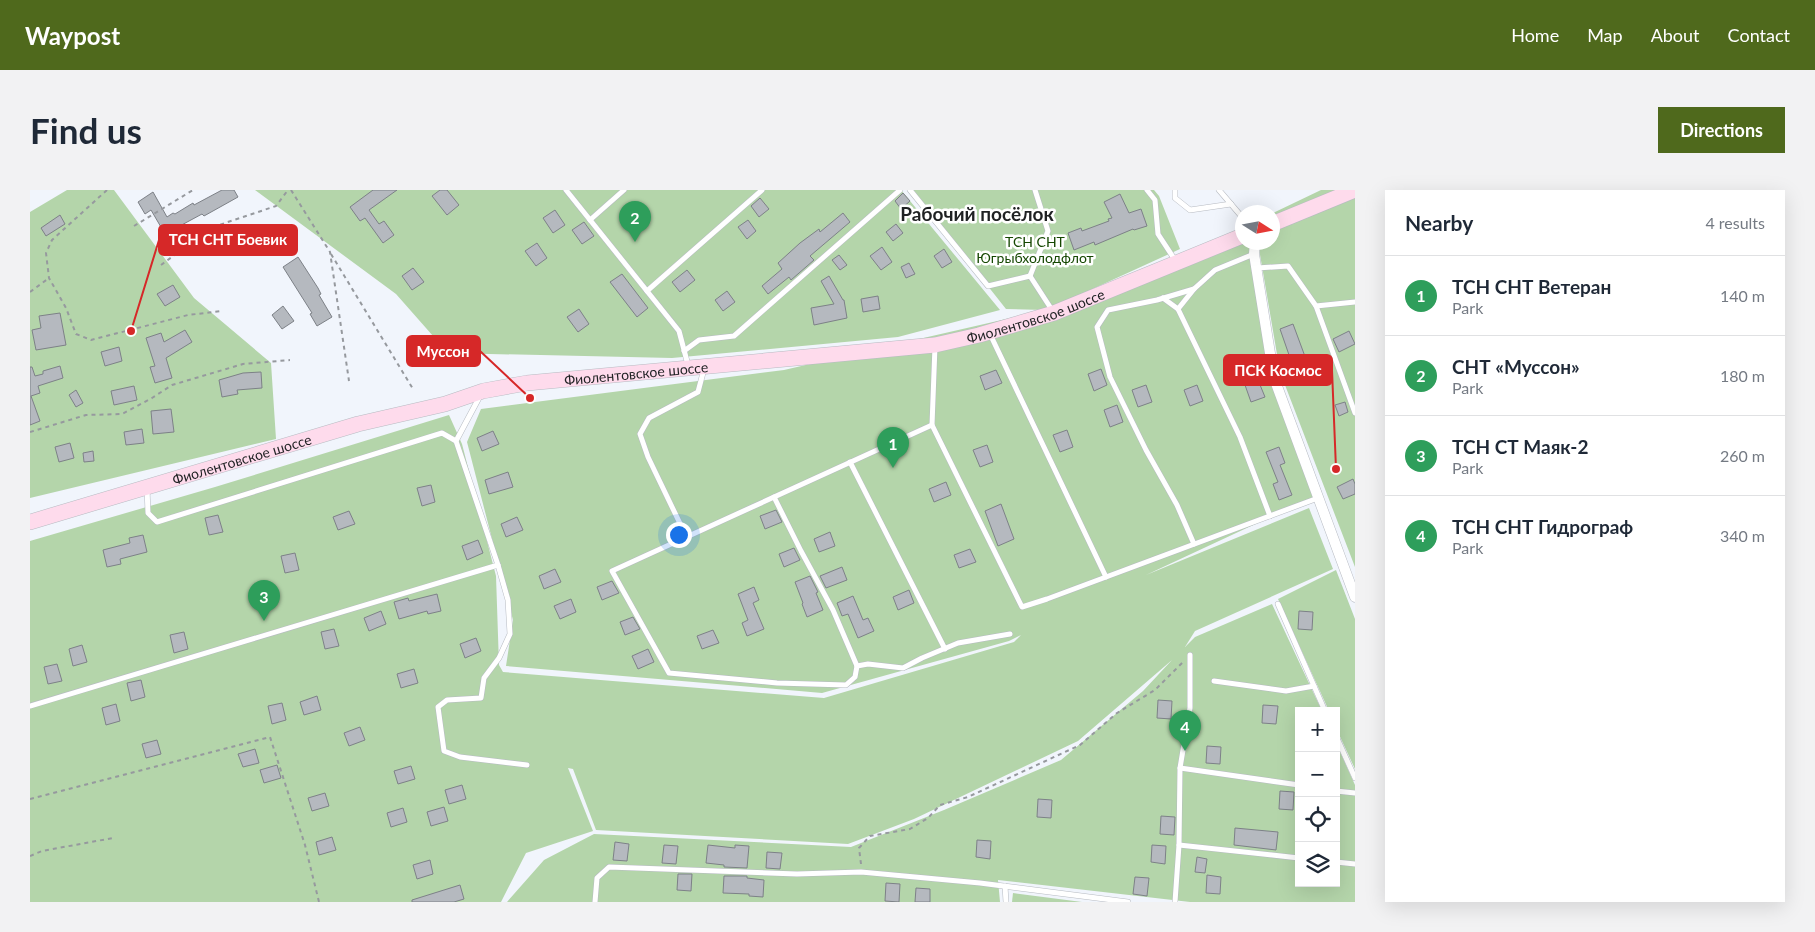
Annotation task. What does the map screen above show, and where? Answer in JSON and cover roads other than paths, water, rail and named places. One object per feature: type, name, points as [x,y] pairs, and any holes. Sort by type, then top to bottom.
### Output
[{"type":"main road","points":[[1280,221],[1355,190]]},
{"type":"main road","name":"Фиолентовское шоссе","points":[[30,522],[358,424],[445,404],[483,390],[527,382],[935,345],[1054,313],[1235,239]]},
{"type":"street","points":[[1254,250],[1274,378],[1355,597]]},
{"type":"lane","points":[[566,190],[679,331],[688,368]]},
{"type":"lane","points":[[590,220],[624,190]]},
{"type":"lane","points":[[647,292],[762,190]]},
{"type":"lane","points":[[684,350],[698,340],[734,336],[900,190]]},
{"type":"lane","points":[[910,190],[988,286],[1030,276]]},
{"type":"lane","points":[[1030,276],[1048,231],[1035,190]]},
{"type":"lane","points":[[1147,190],[1155,200],[1158,234],[1175,260]]},
{"type":"lane","points":[[1175,190],[1175,198],[1190,210],[1231,204]]},
{"type":"lane","points":[[1219,190],[1235,209]]},
{"type":"lane","points":[[1178,309],[1194,289],[1215,270],[1254,254]]},
{"type":"lane","points":[[1256,268],[1288,266],[1316,306],[1355,413]]},
{"type":"lane","points":[[1030,276],[1054,313]]},
{"type":"lane","points":[[1194,289],[1108,310],[1097,327],[1110,377],[1146,450],[1177,505],[1194,544]]},
{"type":"lane","points":[[1163,298],[1178,309],[1240,437],[1270,516]]},
{"type":"lane","points":[[1316,306],[1355,302]]},
{"type":"lane","points":[[989,331],[1106,577]]},
{"type":"lane","points":[[935,345],[932,425],[1022,607],[1318,498]]},
{"type":"lane","points":[[686,536],[648,456],[640,434],[649,418],[698,392],[704,367]]},
{"type":"lane","points":[[456,441],[483,390]]},
{"type":"lane","points":[[774,497],[833,610],[857,666],[855,677],[846,685],[777,683],[669,673],[612,571],[686,536],[932,425]]},
{"type":"lane","points":[[147,487],[148,512],[157,522],[442,433],[456,441],[508,600],[510,634],[499,658],[484,678],[481,698],[448,700],[438,707],[444,751],[460,757],[528,765]]},
{"type":"lane","points":[[850,462],[945,648]]},
{"type":"lane","points":[[30,706],[498,566]]},
{"type":"lane","points":[[1278,604],[1323,707]]},
{"type":"lane","points":[[857,666],[868,664],[903,668],[958,643],[1010,634]]},
{"type":"lane","points":[[1176,902],[1180,845],[1180,768],[1190,708],[1190,655]]},
{"type":"lane","points":[[1214,681],[1286,691],[1314,686]]},
{"type":"lane","points":[[1340,745],[1355,778]]},
{"type":"lane","points":[[1180,768],[1295,784]]},
{"type":"lane","points":[[1340,791],[1355,793]]},
{"type":"lane","points":[[1180,845],[1295,858]]},
{"type":"lane","points":[[1340,862],[1355,864]]},
{"type":"lane","points":[[595,902],[598,878],[609,867],[797,874],[861,872],[1005,886],[1128,902]]},
{"type":"lane","points":[[1005,886],[1006,902]]},
{"type":"place","name":"СНТ «Муссон»","points":[[635,242]]},
{"type":"place","name":"ТСН СНТ Боевик","points":[[131,331]]},
{"type":"place","name":"Муссон","points":[[530,398]]},
{"type":"place","name":"ТСН СНТ Ветеран","points":[[893,468]]},
{"type":"place","name":"ПСК Космос","points":[[1336,469]]},
{"type":"place","name":"ТСН СТ Маяк-2","points":[[264,621]]},
{"type":"place","name":"ТСН СНТ Гидрограф","points":[[1185,751]]},
{"type":"district","name":"Рабочий посёлок","points":[[977,213]]},
{"type":"park label","name":"ТСН СНТ Югрыбхолодфлот","points":[[1035,249]]}]
